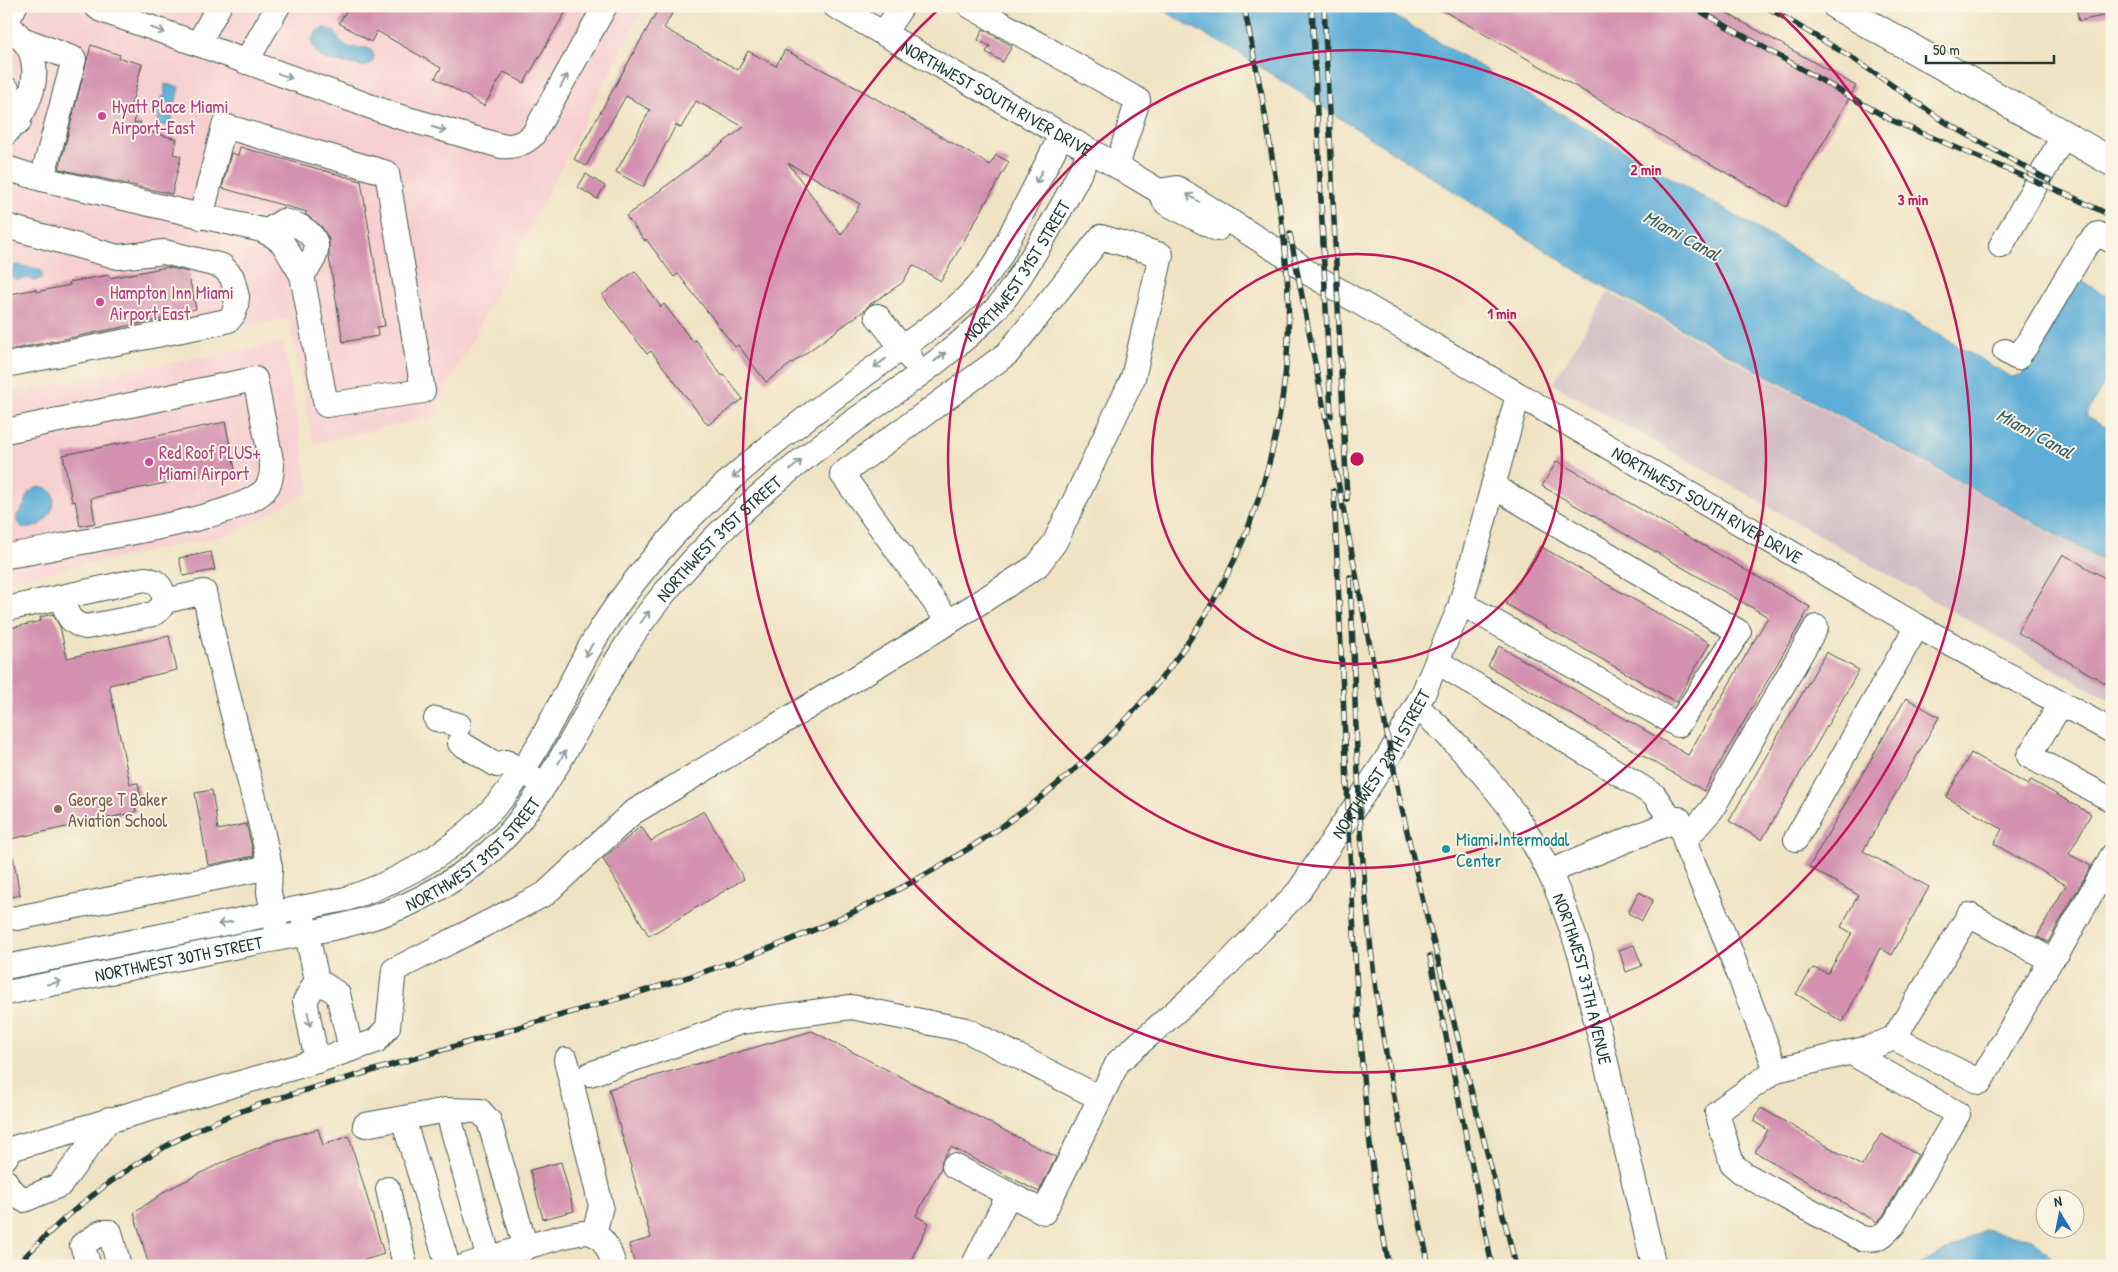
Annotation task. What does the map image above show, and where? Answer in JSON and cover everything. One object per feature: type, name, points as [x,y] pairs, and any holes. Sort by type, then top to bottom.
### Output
[{"type":"main road","points":[[1838,6],[2112,162]]},
{"type":"main road","points":[[6,91],[12,127]]},
{"type":"street","points":[[12,127],[30,97],[33,75],[30,51],[14,31],[15,6]]},
{"type":"street","points":[[96,6],[101,10],[394,115],[500,146],[510,146],[527,141],[534,135],[605,6]]},
{"type":"street","points":[[198,44],[219,6]]},
{"type":"street","points":[[246,62],[278,6]]},
{"type":"street","name":"NORTHWEST SOUTH RIVER DRIVE","points":[[835,6],[1062,134],[1158,191],[1177,188],[1295,262],[1307,272],[1518,395],[1917,626],[2112,731]]},
{"type":"street","points":[[884,33],[902,6]]},
{"type":"street","points":[[970,6],[1138,100],[1117,166]]},
{"type":"street","points":[[14,31],[74,59],[42,179]]},
{"type":"street","points":[[6,168],[42,179],[201,217],[266,232],[282,242],[302,275],[326,405],[423,391],[387,174],[224,126],[201,217]]},
{"type":"street","name":"NORTHWEST 31ST STREET","points":[[346,899],[389,883],[411,872],[443,851],[492,809],[514,767],[608,618],[635,581],[671,538],[711,498],[765,450],[971,295],[998,260],[1062,134]]},
{"type":"street","points":[[2001,246],[2064,136]]},
{"type":"street","name":"NORTHWEST 31ST STREET","points":[[352,923],[398,909],[425,896],[483,857],[505,837],[518,823],[545,786],[636,629],[696,556],[735,518],[798,463],[976,329],[1009,294],[1077,180],[1090,151]]},
{"type":"street","points":[[6,226],[118,257],[164,252],[215,264],[227,271],[232,277],[237,297],[233,315],[229,320],[6,365]]},
{"type":"street","points":[[2005,351],[2017,358],[2022,352],[2085,247],[2098,234],[2112,241]]},
{"type":"street","points":[[6,1157],[10,1149],[317,1060],[376,1041],[388,1027],[394,970],[545,894],[632,812],[949,622],[1037,566],[1055,542],[1133,378],[1160,256],[1101,237],[1008,353],[842,474],[949,622]]},
{"type":"street","points":[[877,316],[921,372]]},
{"type":"street","points":[[6,431],[255,379],[272,465],[272,475],[264,491],[236,505],[214,513],[127,533],[6,556]]},
{"type":"street","name":"NORTHWEST 28TH STREET","points":[[1100,1098],[1121,1059],[1214,978],[1299,891],[1390,754],[1417,707],[1438,662],[1461,603],[1518,395]]},
{"type":"street","points":[[1461,603],[1678,725],[1739,632],[1493,486]]},
{"type":"street","points":[[6,609],[61,597],[145,580],[154,580],[162,586],[165,601],[160,609],[153,614],[86,627],[76,625],[69,617],[61,597]]},
{"type":"street","points":[[165,601],[204,592],[262,830],[270,868],[269,892],[278,938]]},
{"type":"street","points":[[1796,839],[1917,626]]},
{"type":"street","points":[[1549,872],[1678,830],[1712,809],[1816,627]]},
{"type":"street","points":[[1438,662],[1654,795],[1678,830],[1688,851],[1720,925],[1776,1070]]},
{"type":"street","points":[[2061,704],[2029,756],[2112,800]]},
{"type":"street","name":"NORTHWEST 37TH AVENUE","points":[[1417,707],[1460,748],[1487,780],[1530,838],[1549,872],[1572,929],[1581,958],[1654,1266]]},
{"type":"street","points":[[460,734],[497,765],[514,767],[545,786]]},
{"type":"street","points":[[1894,1038],[1980,1082],[2051,960],[2059,950],[2112,856]]},
{"type":"street","points":[[17,918],[270,868]]},
{"type":"street","name":"NORTHWEST 30TH STREET","points":[[6,967],[346,899]]},
{"type":"street","points":[[301,908],[317,980],[305,1001],[317,1060]]},
{"type":"street","points":[[1850,1052],[1958,1114],[1894,1224],[1884,1235],[1873,1240],[1861,1238],[1744,1174],[1732,1164],[1717,1112],[1776,1070],[1850,1052],[1894,1038],[1969,915],[2051,960]]},
{"type":"street","name":"NORTHWEST 30TH STREET","points":[[6,993],[352,923]]},
{"type":"street","points":[[317,980],[338,994],[351,1049]]},
{"type":"street","points":[[590,1074],[740,1022],[851,1007],[966,1030],[1100,1098],[1044,1212],[954,1166]]},
{"type":"street","points":[[566,1060],[601,1206],[591,1233]]},
{"type":"street","points":[[365,1125],[447,1110],[480,1111],[489,1121],[526,1248]]},
{"type":"street","points":[[447,1110],[489,1259]]},
{"type":"street","points":[[6,1182],[8,1188],[24,1200],[60,1185],[109,1119]]},
{"type":"street","points":[[403,1119],[448,1266]]},
{"type":"street","points":[[388,1189],[405,1266]]},
{"type":"street","points":[[973,1266],[1008,1194]]},
{"type":"street","points":[[88,1266],[82,1245],[102,1232],[110,1232],[119,1266]]},
{"type":"street","points":[[465,1266],[567,1235],[591,1233],[606,1245],[614,1266]]},
{"type":"shaded area","points":[[6,6],[644,6],[433,416],[313,444],[289,318],[6,371],[6,131],[24,120],[6,31]]},
{"type":"shaded area","points":[[1608,292],[2112,566],[2112,702],[1553,384]]},
{"type":"shaded area","points":[[283,342],[310,491],[235,533],[6,581],[6,393]]},
{"type":"water","name":"Miami Canal","points":[[1155,6],[1377,6],[2011,377],[2022,375],[2078,279],[2105,295],[2112,284],[2112,369],[2086,416],[2112,431],[2112,565],[1587,277],[1240,54]]},
{"type":"water","points":[[324,28],[334,31],[339,40],[348,47],[367,48],[370,50],[374,57],[372,63],[364,67],[325,59],[319,55],[314,49],[312,40],[317,31]]},
{"type":"water","points":[[165,84],[179,87],[170,127],[157,124],[159,114],[157,103],[162,103],[161,97],[165,96]]},
{"type":"water","points":[[15,265],[39,269],[42,273],[42,278],[34,281],[28,278],[15,280],[10,273]]},
{"type":"water","points":[[38,487],[47,488],[53,493],[53,506],[42,523],[30,528],[23,528],[17,522],[17,515],[25,505],[28,493]]},
{"type":"water","points":[[1986,1230],[2032,1239],[2061,1266],[1917,1266]]},
{"type":"building","points":[[349,6],[569,6],[524,83],[504,72],[484,106],[435,78],[441,68],[377,31],[371,42],[339,23]]},
{"type":"building","points":[[660,6],[676,6],[664,28],[738,70],[748,51],[776,66],[785,50],[868,94],[990,165],[996,155],[1009,162],[941,281],[913,265],[902,283],[869,305],[865,310],[766,382],[738,345],[735,347],[678,274],[674,277],[626,216],[744,127],[696,101],[681,128],[676,125],[643,187],[616,172],[650,110],[626,96],[586,166],[574,159]],"holes":[[[788,163],[860,204],[841,235]]]},
{"type":"building","points":[[1435,6],[1714,6],[1856,86],[1786,207]]},
{"type":"building","points":[[2076,6],[2112,6],[2112,14],[2079,21]]},
{"type":"building","points":[[983,29],[1012,46],[1003,62],[986,52],[990,46],[978,40]]},
{"type":"building","name":"Hyatt Place Miami Airport-East","points":[[91,45],[120,55],[119,58],[142,64],[131,106],[137,107],[134,123],[141,122],[139,129],[177,139],[173,154],[181,156],[172,194],[59,169]]},
{"type":"building","points":[[240,147],[361,181],[385,326],[377,327],[378,336],[343,342],[329,257],[329,239],[321,226],[305,214],[307,212],[222,188],[231,153],[238,155]]},
{"type":"building","points":[[586,174],[605,186],[597,199],[578,187]]},
{"type":"building","name":"Hampton Inn Miami Airport East","points":[[167,267],[188,272],[196,309],[186,311],[187,314],[10,350],[8,341],[6,341],[6,295],[36,289],[36,292],[70,285],[69,282],[109,275],[110,278]]},
{"type":"building","points":[[635,271],[661,307],[664,304],[693,342],[696,340],[722,376],[724,375],[743,399],[708,425],[651,351],[647,354],[602,295]]},
{"type":"building","name":"Red Roof PLUS+ Miami Airport","points":[[225,422],[235,469],[91,498],[95,523],[80,526],[75,501],[72,502],[63,455]]},
{"type":"building","points":[[1557,461],[1810,607],[1704,791],[1488,666],[1499,646],[1688,755],[1768,617],[1542,486]]},
{"type":"building","points":[[1540,546],[1710,643],[1676,702],[1506,604]]},
{"type":"building","points":[[211,552],[215,570],[183,576],[179,558]]},
{"type":"building","points":[[2063,554],[2112,582],[2112,687],[2017,632]]},
{"type":"building","points":[[53,614],[60,627],[67,658],[169,636],[177,670],[109,685],[130,784],[138,783],[141,799],[134,801],[136,812],[6,840],[6,629],[41,621],[40,617]]},
{"type":"building","points":[[1826,652],[1859,670],[1762,840],[1729,821]]},
{"type":"building","points":[[1906,698],[1939,717],[1863,851],[1929,887],[1892,955],[1880,948],[1843,1022],[1796,994],[1813,968],[1828,973],[1852,933],[1841,927],[1858,895],[1809,867]]},
{"type":"building","points":[[1971,753],[2028,785],[2031,780],[2091,814],[2069,854],[2091,866],[2048,942],[2037,937],[2066,885],[1994,844],[2002,829],[1946,797]]},
{"type":"building","points":[[212,790],[218,830],[246,824],[254,856],[208,865],[195,793]]},
{"type":"building","points":[[704,811],[744,879],[649,936],[603,859],[641,826],[651,841]]},
{"type":"building","points":[[13,857],[20,895],[6,898],[6,858]]},
{"type":"building","points":[[1639,892],[1653,900],[1642,921],[1628,913]]},
{"type":"building","points":[[1634,945],[1642,966],[1626,972],[1619,950]]},
{"type":"building","points":[[812,1031],[1056,1157],[1039,1192],[951,1147],[942,1160],[941,1168],[916,1216],[929,1223],[908,1266],[635,1266],[629,1244],[651,1238],[609,1089]]},
{"type":"building","points":[[1761,1108],[1862,1166],[1881,1134],[1918,1155],[1883,1216],[1877,1222],[1755,1152],[1768,1130],[1753,1121]]},
{"type":"building","points":[[318,1129],[323,1145],[349,1136],[384,1254],[345,1266],[149,1266],[134,1213],[167,1190],[219,1164],[274,1141]]},
{"type":"building","points":[[561,1162],[574,1211],[543,1219],[530,1170]]},
{"type":"railway","points":[[1244,6],[1262,97]]},
{"type":"railway","points":[[1312,6],[1331,416]]},
{"type":"railway","points":[[1324,6],[1347,499]]},
{"type":"railway","points":[[1691,6],[1891,120],[2070,196],[2112,216]]},
{"type":"railway","points":[[1765,6],[1854,59],[1945,122],[2050,181]]},
{"type":"railway","points":[[16,1266],[57,1225],[102,1188],[150,1155],[201,1128],[273,1100],[715,968],[783,943],[881,898],[973,846],[1056,785],[1130,716],[1191,637],[1240,548],[1272,450],[1288,340],[1289,309],[1281,214],[1261,90]]},
{"type":"railway","points":[[1290,234],[1399,796],[1422,897],[1516,1266]]},
{"type":"railway","points":[[1334,491],[1353,922],[1362,1070],[1373,1169],[1389,1266]]},
{"type":"railway","points":[[1350,577],[1360,810],[1371,950],[1389,1069],[1429,1266]]},
{"type":"railway","points":[[1430,956],[1492,1266]]},
{"type":"place","name":"Hyatt Place Miami Airport-East","points":[[102,116]]},
{"type":"place","name":"Hampton Inn Miami Airport East","points":[[100,302]]},
{"type":"place","name":"Red Roof PLUS+ Miami Airport","points":[[149,462]]},
{"type":"place","name":"George T Baker Aviation School","points":[[58,809]]},
{"type":"place","name":"Miami Intermodal Center","points":[[1446,849]]}]
